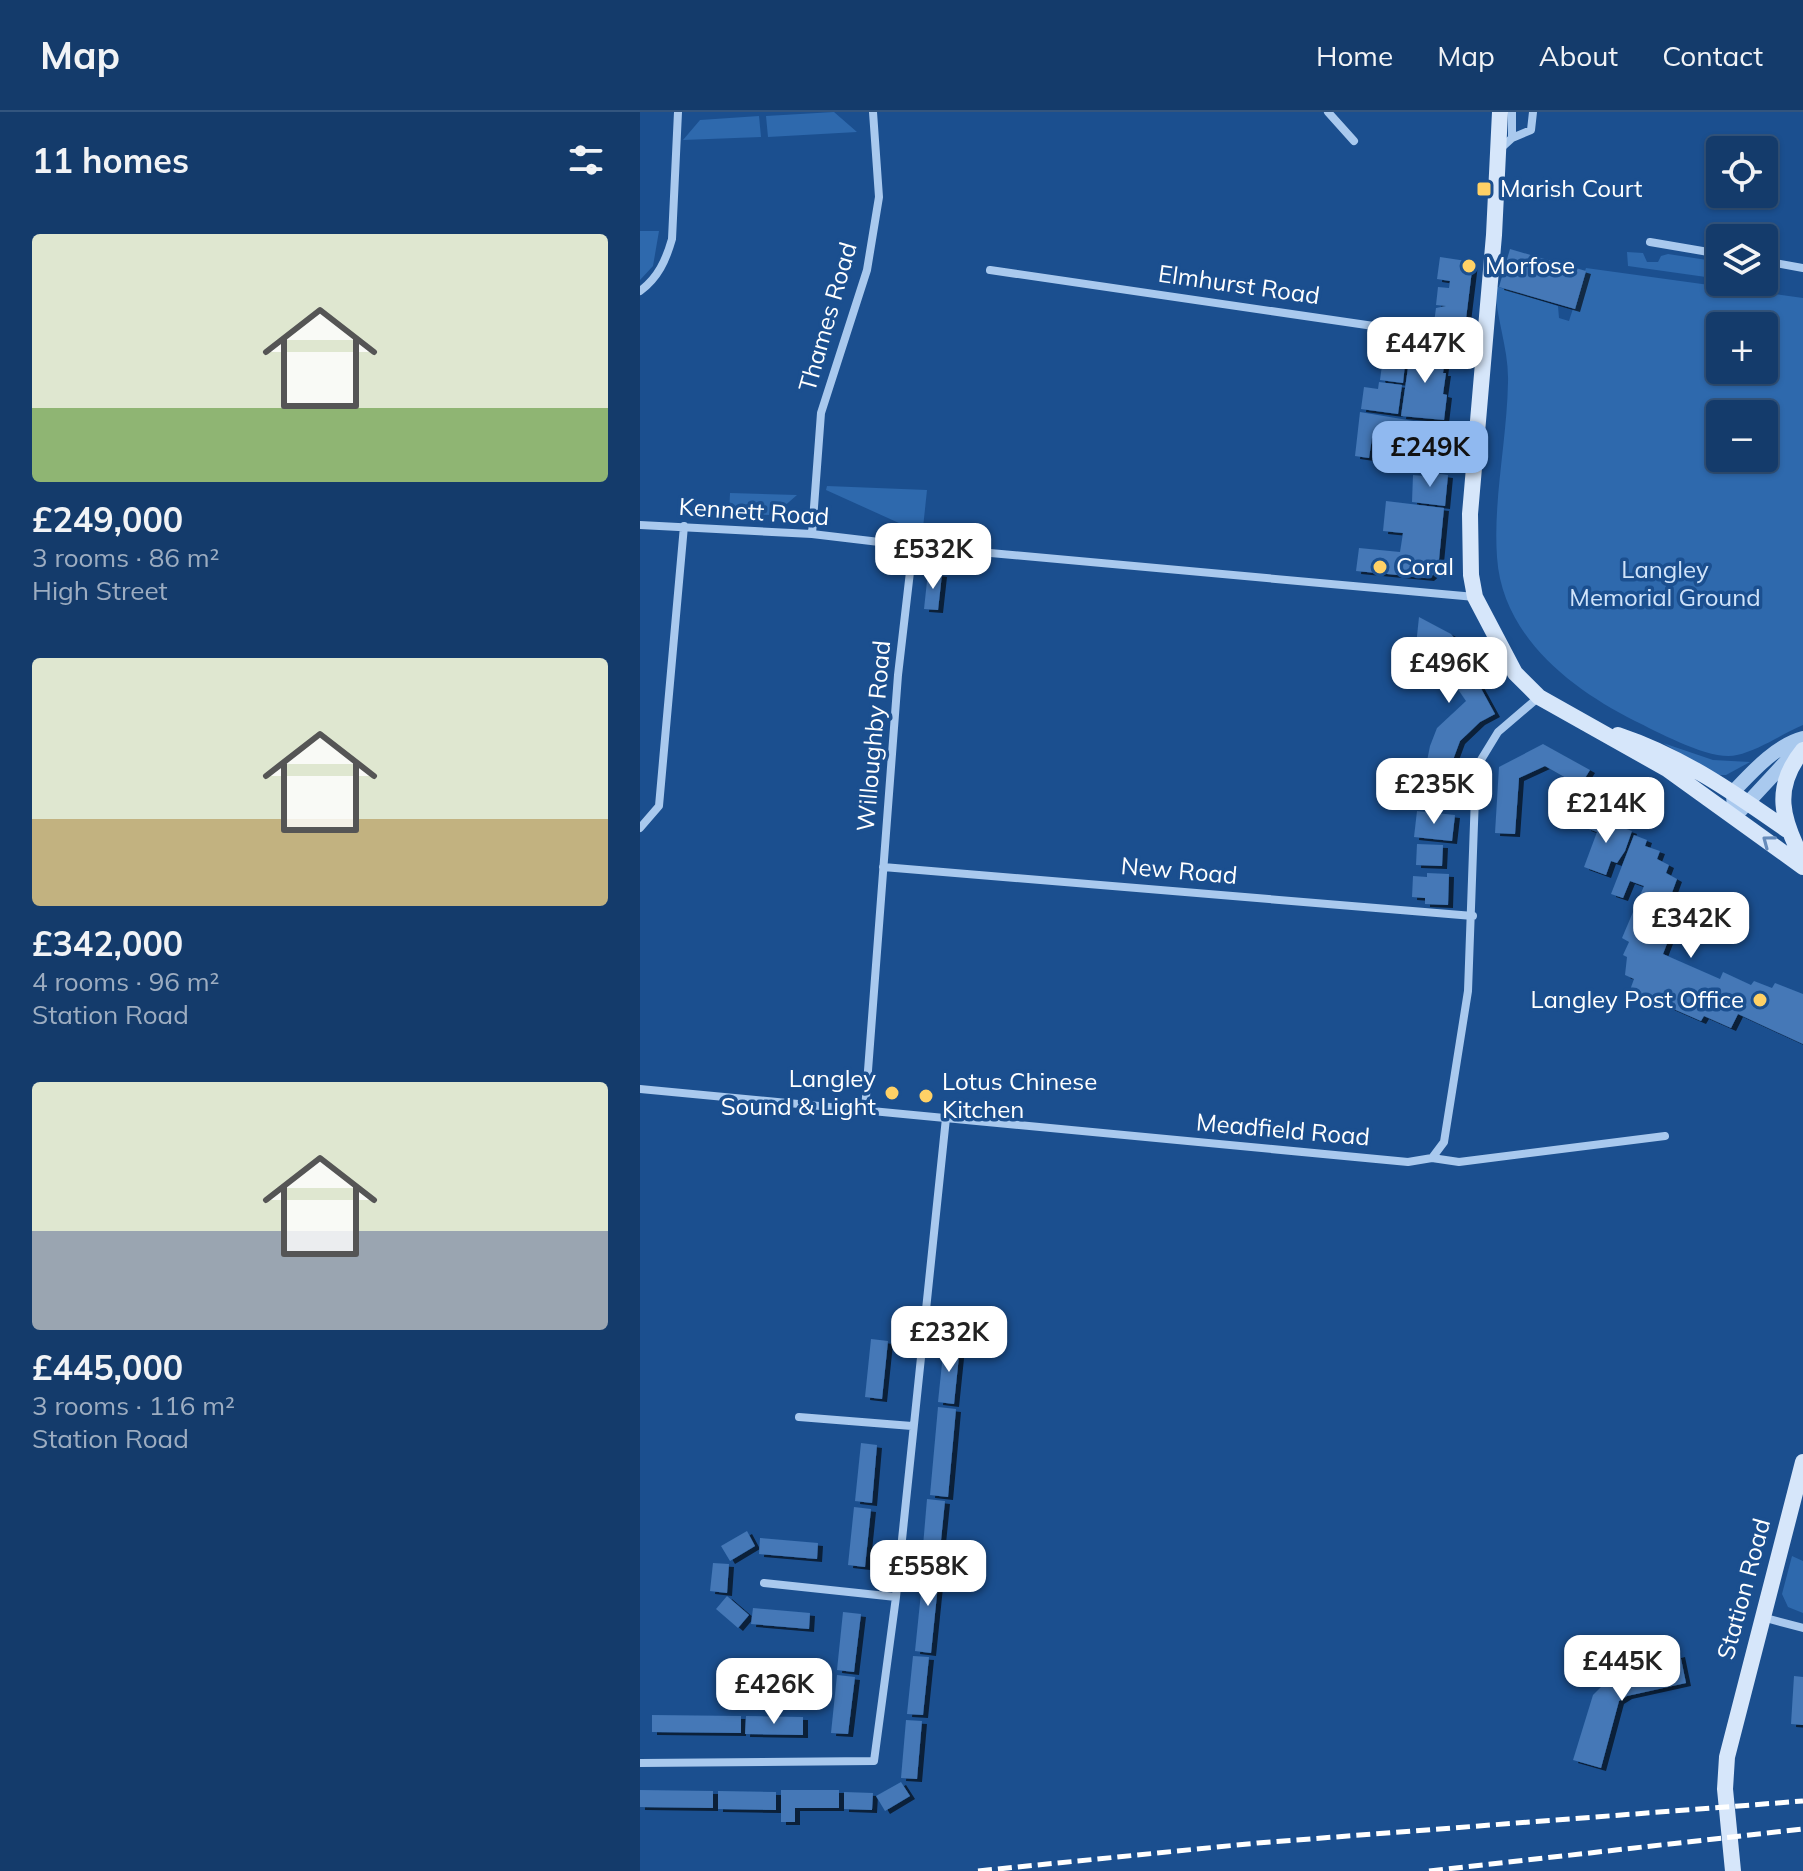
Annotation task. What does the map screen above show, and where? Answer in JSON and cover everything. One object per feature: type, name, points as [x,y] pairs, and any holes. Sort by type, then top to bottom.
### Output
[{"type":"main road","points":[[1500,112],[1470,514],[1471,575],[1475,597],[1515,673],[1539,697],[1667,769],[1803,867]]},
{"type":"main road","points":[[1575,720],[1654,747],[1733,792],[1787,830]]},
{"type":"main road","points":[[1803,750],[1782,788],[1787,830],[1803,860]]},
{"type":"main road","name":"Station Road","points":[[1733,1871],[1725,1789],[1727,1757],[1803,1462]]},
{"type":"street","points":[[640,291],[651,283],[667,257],[672,239],[678,112]]},
{"type":"street","name":"Thames Road","points":[[812,534],[821,413],[867,270],[879,197],[873,112]]},
{"type":"street","points":[[1328,112],[1354,141]]},
{"type":"street","points":[[1512,112],[1512,138]]},
{"type":"street","points":[[1499,151],[1512,138],[1531,130],[1533,112]]},
{"type":"street","points":[[1650,242],[1706,252]]},
{"type":"street","points":[[1778,264],[1803,268]]},
{"type":"street","name":"Elmhurst Road","points":[[990,270],[1483,342]]},
{"type":"street","name":"Kennett Road","points":[[640,525],[812,534],[913,546]]},
{"type":"street","points":[[640,828],[659,806],[684,526]]},
{"type":"street","points":[[913,546],[1475,597]]},
{"type":"street","name":"Willoughby Road","points":[[865,1110],[898,675],[913,546]]},
{"type":"street","points":[[1432,1158],[1444,1142],[1468,991],[1476,768],[1498,732],[1539,697]]},
{"type":"street","points":[[1734,815],[1733,792],[1753,771],[1792,741],[1803,740]]},
{"type":"street","points":[[1734,815],[1749,803],[1803,740]]},
{"type":"street","name":"New Road","points":[[883,867],[1473,916]]},
{"type":"street","name":"Meadfield Road","points":[[640,1089],[1408,1162],[1432,1158],[1459,1162],[1665,1136]]},
{"type":"street","points":[[640,1763],[874,1761],[896,1597],[946,1118]]},
{"type":"street","points":[[799,1417],[912,1426]]},
{"type":"street","points":[[764,1583],[896,1597]]},
{"type":"street","points":[[1762,1617],[1803,1628]]},
{"type":"green space","points":[[834,112],[857,132],[768,137],[766,116]]},
{"type":"green space","points":[[759,116],[761,137],[683,140],[700,120]]},
{"type":"green space","points":[[640,231],[659,231],[653,266],[640,280]]},
{"type":"green space","points":[[1627,252],[1643,253],[1647,262],[1658,262],[1661,256],[1668,254],[1706,260],[1706,277],[1628,266]]},
{"type":"green space","name":"Langley Memorial Ground","points":[[1586,268],[1706,285],[1706,296],[1778,295],[1803,298],[1803,725],[1737,755],[1726,756],[1700,750],[1657,732],[1587,693],[1544,657],[1526,635],[1502,585],[1497,557],[1497,514],[1508,382],[1495,286],[1558,306],[1559,318],[1569,321]]},
{"type":"green space","points":[[827,486],[927,490],[923,528],[910,528],[826,490]]},
{"type":"green space","points":[[730,493],[797,495],[774,515],[729,514]]},
{"type":"green space","points":[[1663,743],[1713,760],[1750,762],[1726,775],[1716,775]]},
{"type":"green space","points":[[1792,1556],[1803,1561],[1803,1613],[1788,1607],[1782,1594]]},
{"type":"building","points":[[1510,249],[1586,271],[1575,309],[1499,287]]},
{"type":"building","points":[[1440,257],[1473,262],[1465,327],[1434,323],[1436,308],[1446,306],[1436,305],[1438,287],[1449,288],[1450,281],[1437,279]]},
{"type":"building","points":[[1385,343],[1407,346],[1403,383],[1380,380]]},
{"type":"building","points":[[1411,347],[1446,352],[1444,420],[1401,416]]},
{"type":"building","points":[[1379,382],[1402,385],[1398,414],[1361,409],[1364,387],[1378,389]]},
{"type":"building","points":[[1360,412],[1449,427],[1445,452],[1372,438],[1369,458],[1355,456]]},
{"type":"building","points":[[1397,447],[1438,453],[1436,465],[1395,459]]},
{"type":"building","points":[[1426,472],[1448,475],[1445,506],[1412,502],[1413,475],[1425,476]]},
{"type":"building","points":[[1386,501],[1444,508],[1438,570],[1429,578],[1356,571],[1359,548],[1400,552],[1403,533],[1383,531]]},
{"type":"building","points":[[928,572],[942,574],[938,610],[924,609]]},
{"type":"building","points":[[1419,617],[1451,634],[1472,659],[1466,661],[1495,714],[1480,722],[1460,741],[1450,768],[1454,796],[1420,795],[1420,781],[1423,781],[1437,728],[1466,701],[1444,669],[1435,672],[1423,658],[1415,655]]},
{"type":"building","points":[[1543,744],[1590,770],[1580,786],[1545,766],[1519,778],[1515,834],[1495,833],[1499,767]]},
{"type":"building","points":[[1417,811],[1455,815],[1452,841],[1414,837]]},
{"type":"building","points":[[1590,816],[1632,831],[1625,851],[1617,863],[1611,861],[1606,875],[1584,867],[1597,832],[1586,828]]},
{"type":"building","points":[[1634,835],[1647,840],[1645,846],[1660,851],[1657,859],[1669,865],[1666,873],[1677,879],[1666,909],[1672,912],[1663,938],[1668,941],[1663,954],[1720,979],[1723,972],[1751,985],[1754,981],[1772,988],[1775,983],[1803,994],[1803,1044],[1738,1014],[1731,1028],[1704,1016],[1701,1021],[1630,990],[1634,979],[1625,975],[1627,957],[1623,955],[1629,942],[1622,938],[1644,886],[1630,881],[1623,898],[1611,894]]},
{"type":"building","points":[[1417,844],[1443,845],[1442,866],[1416,865]]},
{"type":"building","points":[[1427,873],[1449,874],[1448,905],[1425,904],[1425,898],[1412,897],[1413,876],[1427,877]]},
{"type":"building","points":[[871,1339],[888,1341],[882,1399],[865,1397]]},
{"type":"building","points":[[944,1344],[960,1346],[954,1404],[938,1402]]},
{"type":"building","points":[[938,1407],[956,1409],[948,1497],[930,1495]]},
{"type":"building","points":[[861,1443],[877,1445],[872,1503],[855,1501]]},
{"type":"building","points":[[927,1499],[945,1501],[939,1560],[922,1558]]},
{"type":"building","points":[[854,1507],[871,1509],[865,1567],[848,1565]]},
{"type":"building","points":[[747,1531],[755,1546],[730,1561],[721,1546]]},
{"type":"building","points":[[760,1538],[818,1543],[817,1559],[759,1554]]},
{"type":"building","points":[[713,1563],[729,1564],[727,1593],[710,1591]]},
{"type":"building","points":[[924,1564],[940,1565],[931,1653],[915,1651]]},
{"type":"building","points":[[727,1596],[749,1615],[738,1628],[716,1609]]},
{"type":"building","points":[[753,1608],[810,1613],[809,1629],[751,1624]]},
{"type":"building","points":[[843,1612],[861,1614],[854,1672],[837,1670]]},
{"type":"building","points":[[1680,1654],[1686,1683],[1627,1696],[1619,1701],[1601,1768],[1573,1760],[1593,1695],[1609,1679],[1620,1670]]},
{"type":"building","points":[[913,1656],[929,1657],[923,1715],[907,1714]]},
{"type":"building","points":[[837,1675],[855,1677],[848,1734],[831,1733]]},
{"type":"building","points":[[1794,1676],[1803,1677],[1803,1725],[1791,1724]]},
{"type":"building","points":[[652,1715],[741,1716],[741,1733],[652,1732]]},
{"type":"building","points":[[746,1716],[803,1717],[803,1735],[745,1734]]},
{"type":"building","points":[[906,1720],[922,1721],[917,1779],[901,1778]]},
{"type":"building","points":[[901,1782],[910,1796],[885,1811],[876,1796]]},
{"type":"building","points":[[640,1790],[713,1791],[713,1808],[640,1807]]},
{"type":"building","points":[[781,1790],[839,1790],[839,1808],[795,1808],[795,1822],[781,1822]]},
{"type":"building","points":[[718,1791],[776,1792],[776,1810],[718,1809]]},
{"type":"building","points":[[844,1792],[873,1793],[872,1810],[844,1809]]},
{"type":"railway","points":[[978,1871],[1257,1843],[1803,1801]]},
{"type":"railway","points":[[1429,1871],[1803,1829]]},
{"type":"place","name":"Marish Court","points":[[1484,189]]},
{"type":"place","name":"Morfose","points":[[1469,266]]},
{"type":"place","name":"Coral","points":[[1380,567]]},
{"type":"place","name":"Langley Post Office","points":[[1760,1000]]},
{"type":"place","name":"Langley Sound & Light","points":[[892,1093]]},
{"type":"place","name":"Lotus Chinese Kitchen","points":[[926,1096]]}]
